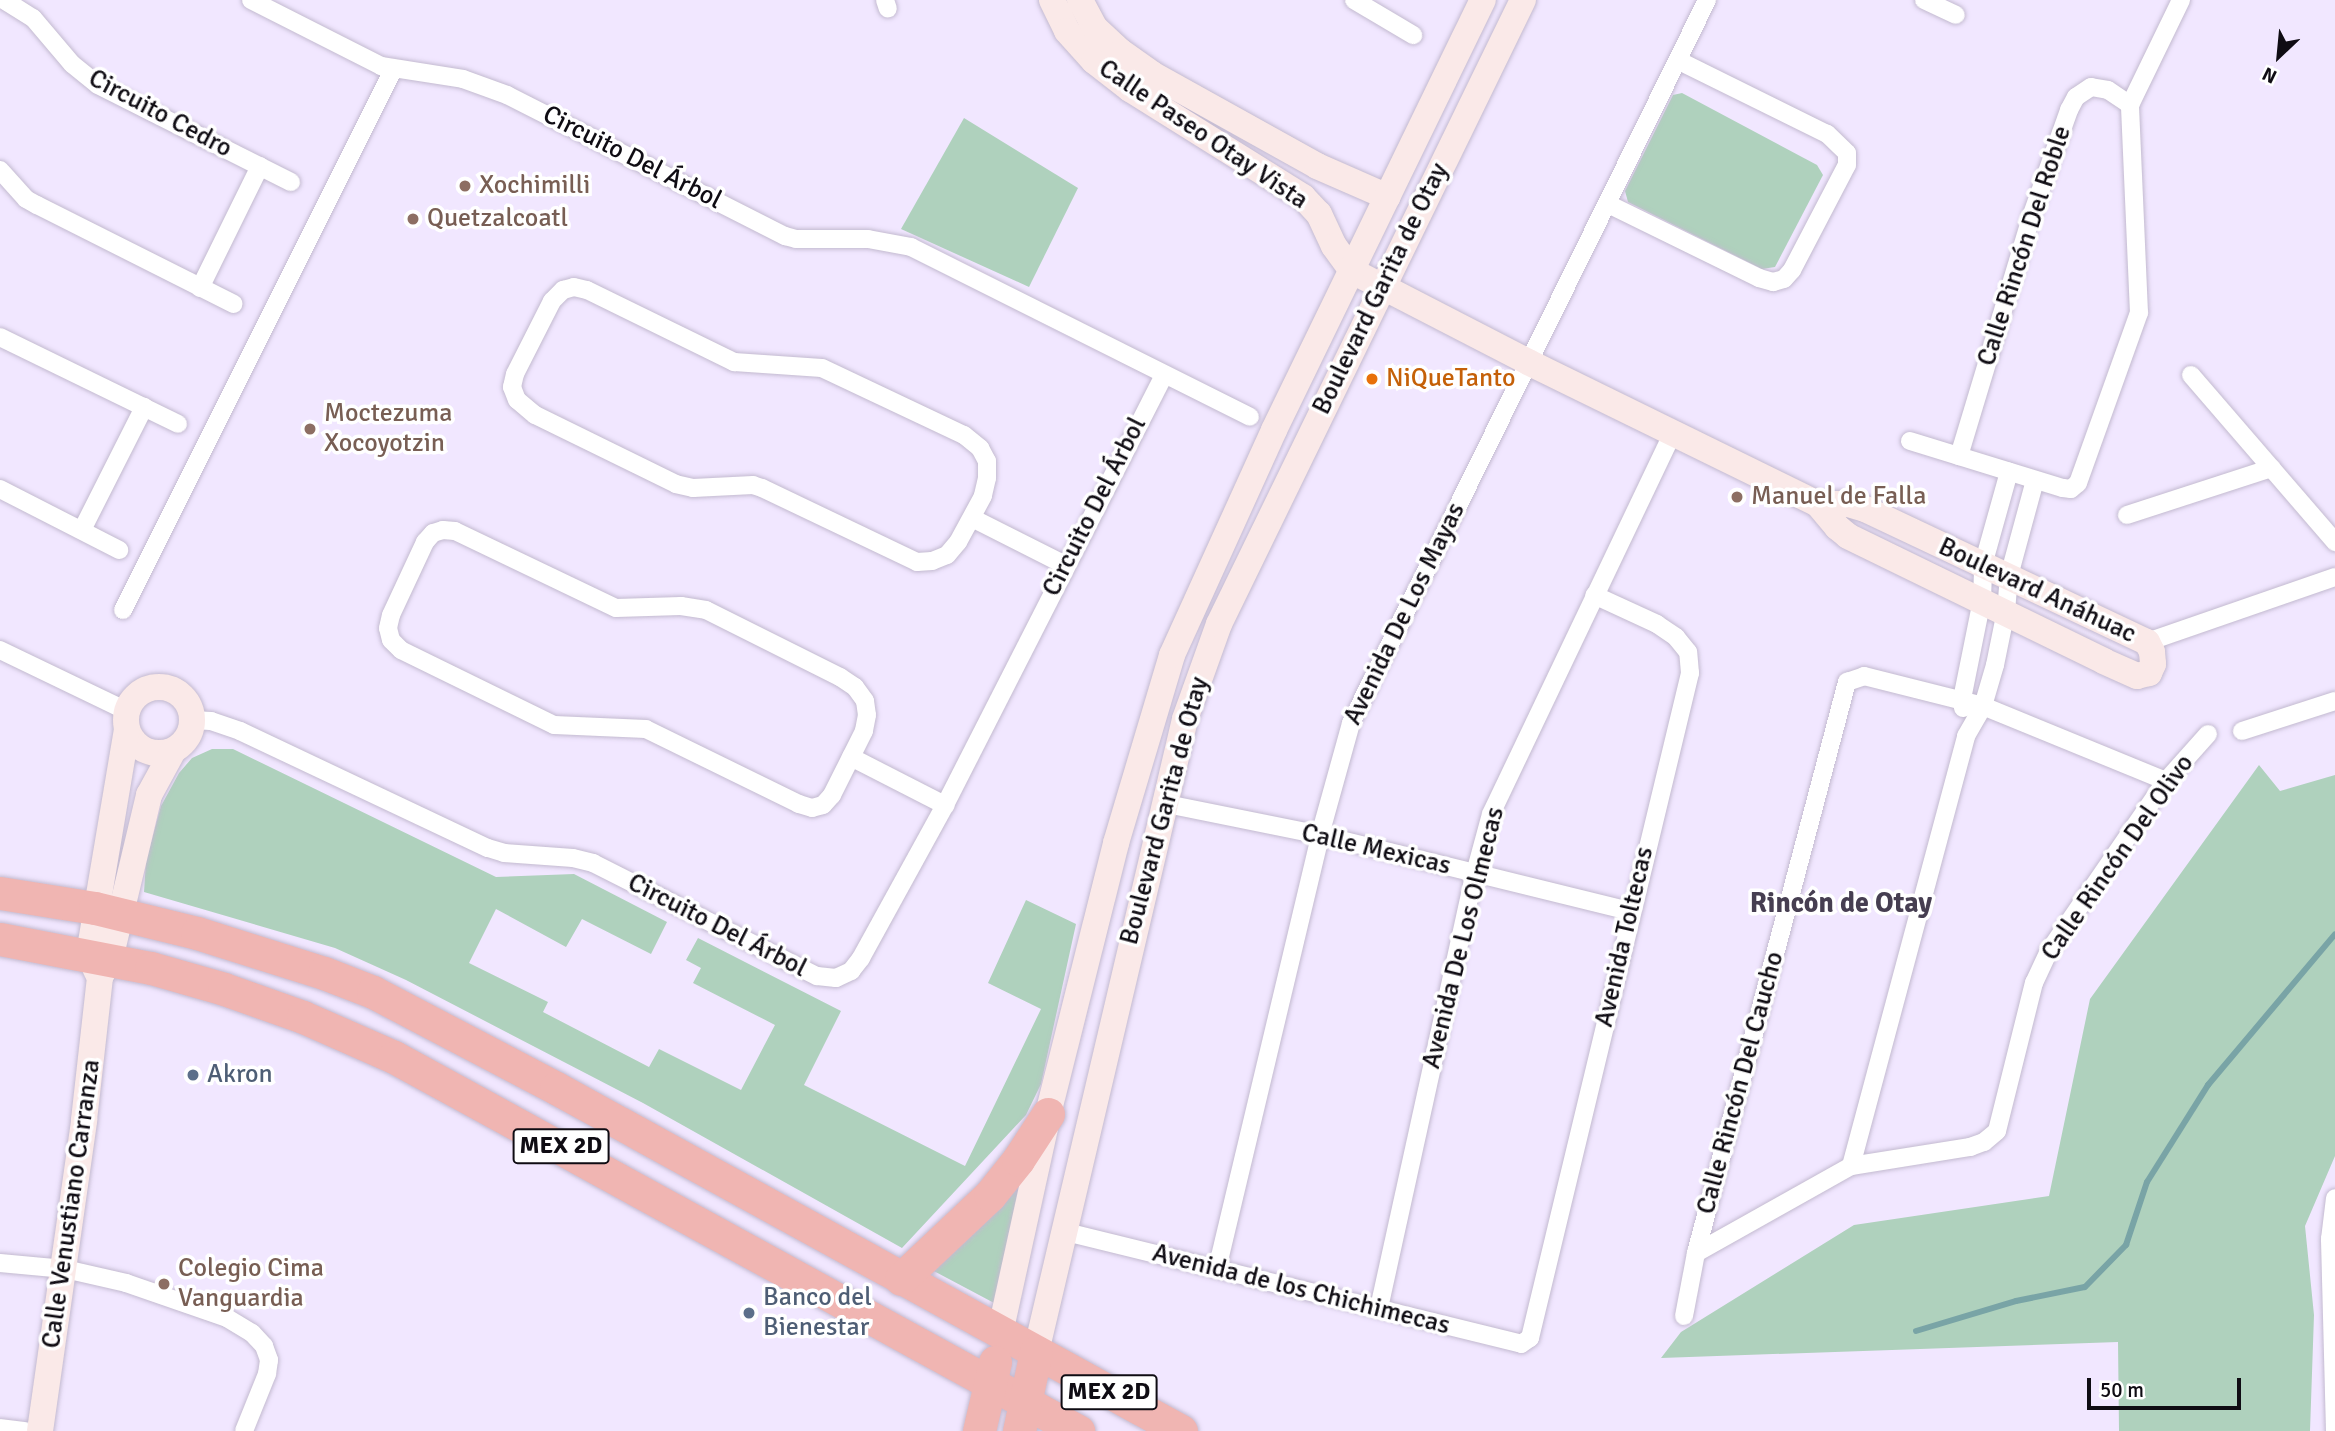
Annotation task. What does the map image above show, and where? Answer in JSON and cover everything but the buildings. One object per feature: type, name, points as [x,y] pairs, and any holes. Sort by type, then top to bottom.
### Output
[{"type":"highway","name":"MEX 2D","points":[[0,893],[107,911],[260,951],[373,992],[556,1088],[1181,1431]]},
{"type":"highway","name":"MEX 2D","points":[[0,939],[254,999],[394,1057],[991,1383],[1022,1417],[1078,1431]]},
{"type":"highway","points":[[901,1279],[990,1195],[1018,1160],[1048,1114]]},
{"type":"highway","name":"Boulevard Garita de Otay","points":[[979,1431],[1000,1333]]},
{"type":"highway","name":"Boulevard Garita de Otay","points":[[1022,1417],[1036,1352]]},
{"type":"street","name":"Circuito Cedro","points":[[4,0],[33,18],[72,64],[98,85],[291,182]]},
{"type":"street","name":"Circuito Del Árbol","points":[[251,0],[393,70],[463,79],[507,94],[785,236],[796,239],[868,239],[911,247],[1250,417]]},
{"type":"street","name":"Calle Paseo Otay Vista","points":[[1052,0],[1067,30],[1094,61],[1130,89],[1303,197],[1319,214],[1334,246],[1352,271]]},
{"type":"street","name":"Calle Paseo Otay Vista","points":[[1080,0],[1095,28],[1121,52],[1152,74],[1317,166],[1388,197]]},
{"type":"street","points":[[1354,0],[1413,35]]},
{"type":"street","name":"Boulevard Garita de Otay","points":[[1000,1333],[1048,1114],[1116,843],[1172,655],[1262,454],[1483,0]]},
{"type":"street","name":"Boulevard Garita de Otay","points":[[1036,1352],[1163,803],[1185,719],[1219,624],[1523,0]]},
{"type":"street","name":"Avenida De Los Mayas","points":[[1217,1269],[1320,835],[1342,748],[1359,702],[1707,0]]},
{"type":"street","points":[[1924,0],[1956,15]]},
{"type":"street","points":[[1910,441],[2063,488],[2071,489],[2084,472],[2139,313],[2130,105],[2181,0]]},
{"type":"street","points":[[1608,204],[1759,278],[1773,282],[1784,279],[1792,270],[1847,165],[1847,153],[1827,134],[1679,61]]},
{"type":"street","points":[[122,610],[393,70]]},
{"type":"street","name":"Calle Rincón Del Roble","points":[[1959,456],[2031,217],[2069,110],[2076,97],[2091,87],[2109,90],[2130,105]]},
{"type":"street","name":"Circuito Cedro","points":[[200,288],[260,166]]},
{"type":"street","points":[[1303,197],[1317,166]]},
{"type":"street","points":[[0,170],[26,199],[234,304]]},
{"type":"street","name":"Boulevard Anáhuac","points":[[1352,271],[1528,362],[1818,504],[1848,536],[2137,676],[2144,676],[2153,664],[2152,652],[2147,642],[2009,576],[1865,509],[1848,504],[1818,504]]},
{"type":"street","points":[[574,287],[587,289],[734,362],[822,368],[964,435],[980,448],[987,461],[983,496],[972,518],[947,555],[933,561],[917,562],[753,485],[693,488],[676,484],[524,408],[512,387],[515,374],[552,301],[562,290],[574,287]]},
{"type":"street","points":[[0,337],[178,424]]},
{"type":"street","name":"Circuito Del Árbol","points":[[192,720],[211,721],[240,731],[488,848],[504,853],[573,858],[593,863],[817,976],[836,978],[851,971],[861,958],[945,805],[1164,375]]},
{"type":"street","points":[[2191,375],[2335,542]]},
{"type":"street","points":[[82,530],[144,407]]},
{"type":"street","name":"Avenida De Los Olmecas","points":[[1379,1308],[1475,873],[1500,792],[1672,434]]},
{"type":"street","points":[[2127,515],[2272,468]]},
{"type":"street","points":[[1966,736],[1962,699],[1982,600],[1983,565],[2009,472]]},
{"type":"street","points":[[1696,1253],[1851,1166],[1966,736],[1983,706],[2006,611],[2009,576],[2035,480]]},
{"type":"street","points":[[0,489],[119,550]]},
{"type":"street","points":[[972,518],[1065,565]]},
{"type":"street","points":[[455,531],[617,608],[681,607],[706,610],[840,677],[855,687],[864,701],[867,715],[864,731],[851,757],[832,795],[823,805],[812,808],[646,729],[568,728],[541,721],[401,650],[391,640],[388,628],[391,615],[425,542],[433,533],[455,531]]},
{"type":"street","points":[[2147,642],[2335,576]]},
{"type":"street","name":"Avenida Toltecas","points":[[1533,1331],[1630,912],[1690,673],[1688,652],[1676,637],[1657,624],[1594,595]]},
{"type":"street","points":[[2104,661],[2118,629]]},
{"type":"street","points":[[0,650],[127,721],[134,742],[146,751],[159,754],[173,751]]},
{"type":"street","name":"Calle Rincón Del Caucho","points":[[1684,1316],[1696,1253],[1844,689],[1854,678],[1864,676],[1962,699],[2166,781]]},
{"type":"street","points":[[167,688],[182,697],[192,720],[187,738],[173,751],[149,794],[107,911],[127,721],[142,692],[167,688]]},
{"type":"street","points":[[2242,731],[2335,701]]},
{"type":"street","name":"Calle Rincón Del Olivo","points":[[1851,1166],[1984,1142],[1997,1131],[2034,983],[2049,951],[2166,781],[2208,734]]},
{"type":"street","points":[[851,757],[945,805]]},
{"type":"street","name":"Calle Mexicas","points":[[1163,803],[1320,835],[1630,912]]},
{"type":"street","name":"Calle Venustiano Carranza","points":[[40,1431],[65,1269],[107,911]]},
{"type":"street","points":[[2334,1431],[2335,1324],[2330,1239],[2335,1200]]},
{"type":"street","name":"Avenida de los Chichimecas","points":[[1062,1231],[1521,1344],[1526,1343],[1533,1331]]},
{"type":"street","points":[[0,1264],[65,1269],[126,1283],[227,1318],[252,1333],[264,1346],[269,1360],[267,1374],[244,1431]]},
{"type":"street","points":[[0,1428],[25,1431]]},
{"type":"green space","points":[[1682,93],[1817,165],[1823,175],[1775,267],[1762,269],[1628,202],[1625,191],[1673,95]]},
{"type":"green space","points":[[964,118],[1078,188],[1029,287],[901,229]]},
{"type":"green space","points":[[212,749],[233,749],[496,877],[574,874],[667,922],[651,954],[582,919],[566,947],[496,909],[469,963],[548,1002],[543,1012],[649,1067],[659,1049],[741,1090],[775,1025],[693,983],[701,968],[686,960],[698,938],[841,1011],[804,1085],[965,1166],[1041,1009],[988,983],[1026,900],[1076,924],[1041,1084],[1026,1115],[902,1248],[643,1103],[406,980],[335,948],[144,892],[146,861],[161,806],[179,773],[192,758]]},
{"type":"green space","points":[[2259,765],[2280,791],[2335,775],[2335,1156],[2305,1226],[2314,1315],[2310,1431],[2119,1431],[2118,1342],[1661,1358],[1681,1332],[1854,1225],[2049,1196],[2090,999]]},
{"type":"green space","points":[[1027,1163],[996,1304],[930,1269]]},
{"type":"waterway","points":[[1916,1331],[2016,1301],[2085,1287],[2126,1245],[2147,1182],[2208,1085],[2335,934]]},
{"type":"place","name":"Xochimilli","points":[[465,186]]},
{"type":"place","name":"Quetzalcoatl","points":[[413,219]]},
{"type":"place","name":"NiQueTanto","points":[[1372,379]]},
{"type":"place","name":"Moctezuma Xocoyotzin","points":[[310,429]]},
{"type":"place","name":"Manuel de Falla","points":[[1737,497]]},
{"type":"place","name":"Akron","points":[[193,1075]]},
{"type":"place","name":"Colegio Cima Vanguardia","points":[[164,1284]]},
{"type":"place","name":"Banco del Bienestar","points":[[749,1313]]},
{"type":"district","name":"Rincón de Otay","points":[[1841,903]]}]
